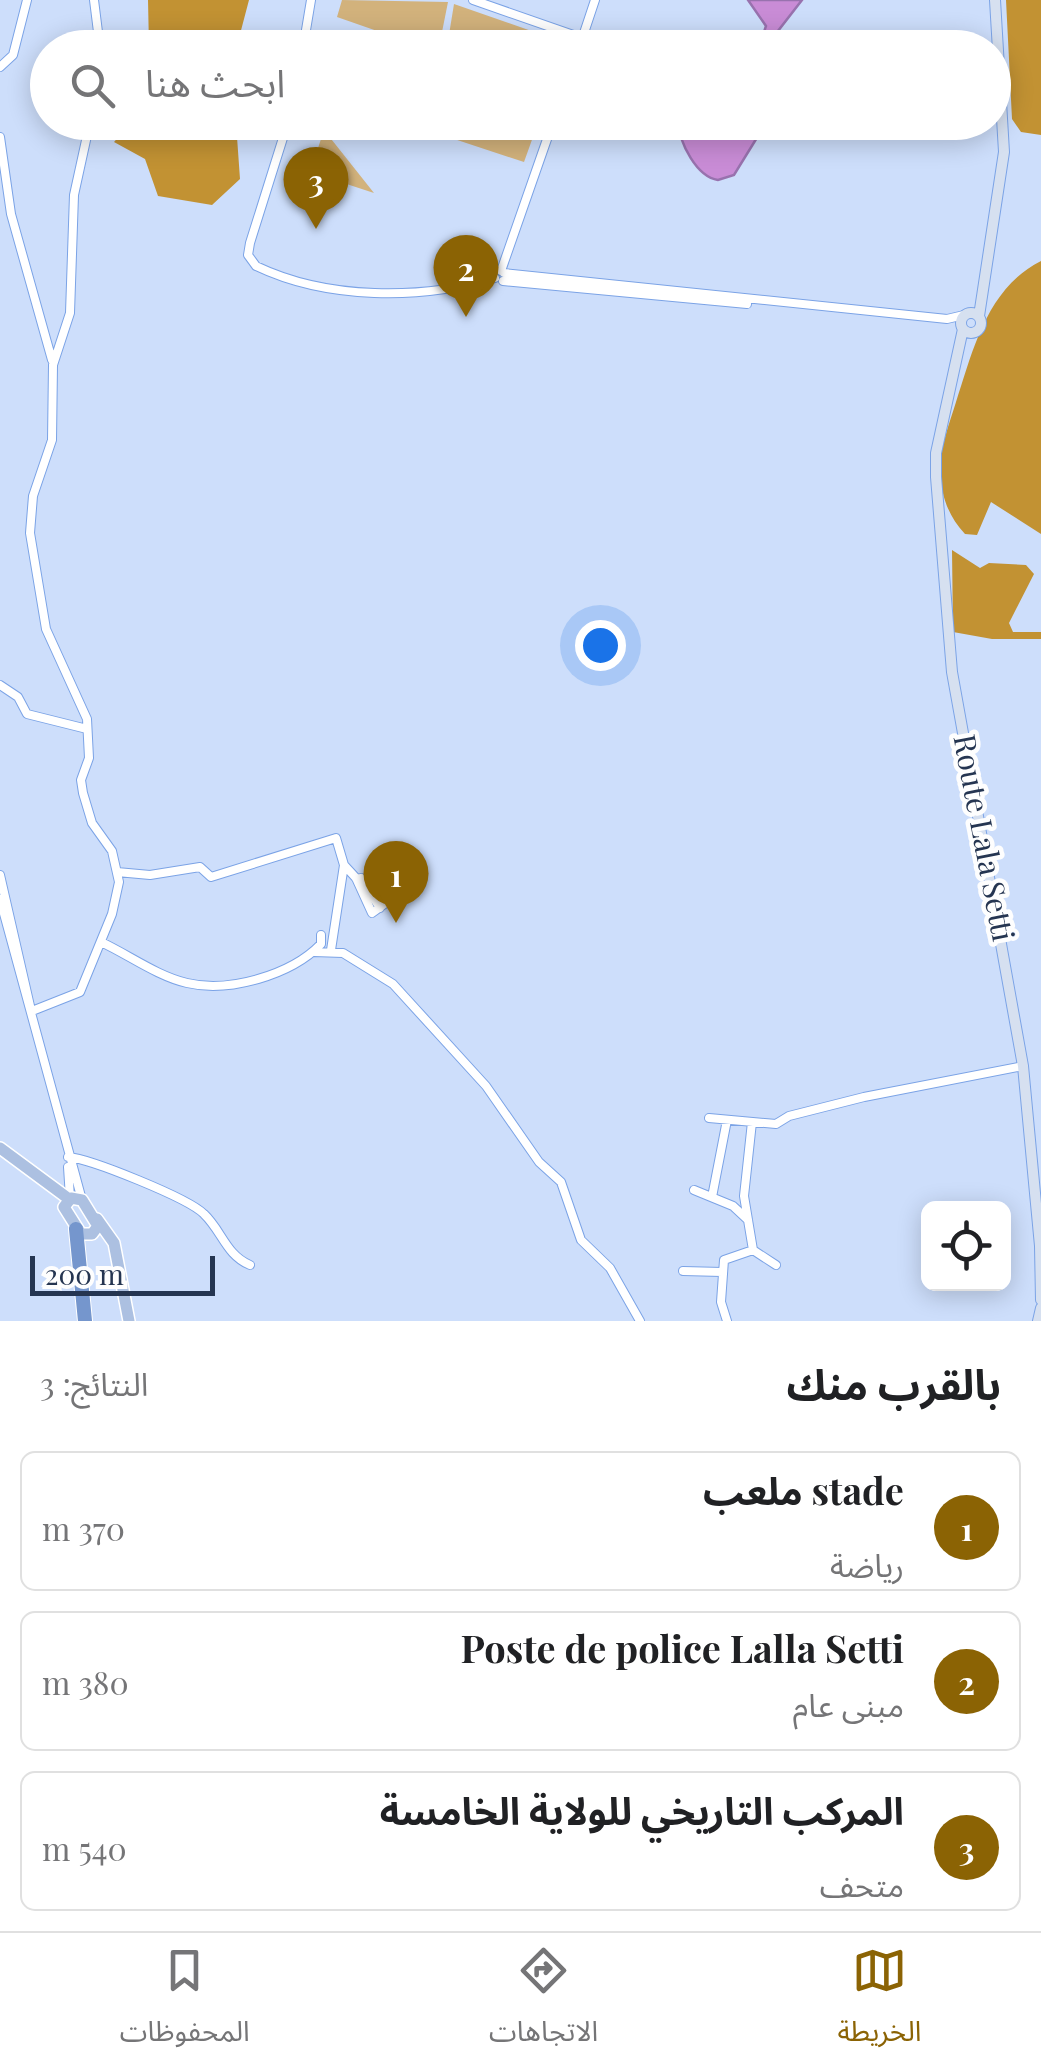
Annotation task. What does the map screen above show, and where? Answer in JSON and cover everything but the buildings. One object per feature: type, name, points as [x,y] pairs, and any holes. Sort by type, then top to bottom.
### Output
[{"type":"highway","points":[[84,1233],[81,1283],[85,1321]]},
{"type":"main road","points":[[995,0],[997,30]]},
{"type":"main road","points":[[986,257],[965,314],[967,329],[981,324],[986,257],[1004,140]]},
{"type":"main road","points":[[965,314],[979,316]]},
{"type":"main road","name":"Route Lala Setti","points":[[967,329],[935,466],[952,672],[1023,1066],[1041,1300]]},
{"type":"main road","points":[[0,1148],[97,1219],[112,1238],[129,1321]]},
{"type":"main road","points":[[72,1201],[84,1233],[118,1260]]},
{"type":"main road","points":[[84,1233],[97,1229],[97,1219]]},
{"type":"main road","points":[[1038,1321],[1041,1308]]},
{"type":"street","points":[[0,66],[14,54],[27,0]]},
{"type":"street","points":[[94,0],[98,30]]},
{"type":"street","points":[[307,30],[311,0]]},
{"type":"street","points":[[473,0],[548,30]]},
{"type":"street","points":[[585,30],[595,0]]},
{"type":"street","points":[[0,137],[3,190],[53,365],[52,440],[33,496],[30,533],[46,629],[68,671],[87,729],[88,758],[81,780],[82,793],[117,872],[118,897],[80,992],[31,1008]]},
{"type":"street","points":[[53,365],[70,313],[74,195],[86,140]]},
{"type":"street","points":[[283,140],[248,254],[256,266],[307,282],[352,292],[402,292],[465,288],[501,276],[944,318],[965,314]]},
{"type":"street","points":[[501,276],[547,140]]},
{"type":"street","points":[[501,276],[967,329]]},
{"type":"street","points":[[0,685],[18,696],[27,714],[87,729]]},
{"type":"street","points":[[117,872],[150,875],[200,867],[211,878],[336,838],[344,865],[331,950]]},
{"type":"street","points":[[344,865],[362,879],[383,906]]},
{"type":"street","points":[[0,875],[68,1158],[72,1201]]},
{"type":"street","points":[[0,900],[25,1002],[31,1008]]},
{"type":"street","points":[[101,942],[185,982],[205,985],[251,980],[285,969],[314,952],[321,944],[321,935]]},
{"type":"street","points":[[314,952],[331,950],[393,984],[486,1086],[538,1162],[561,1182],[581,1240],[610,1268],[640,1321]]},
{"type":"street","points":[[709,1118],[776,1124],[789,1116],[864,1096],[1023,1066]]},
{"type":"street","points":[[712,1196],[727,1120]]},
{"type":"street","points":[[752,1122],[745,1201],[748,1220],[754,1250],[776,1264]]},
{"type":"street","points":[[68,1158],[88,1161],[189,1202],[210,1219],[234,1256],[250,1265]]},
{"type":"street","points":[[694,1190],[733,1206],[748,1220]]},
{"type":"street","points":[[733,1206],[745,1201]]},
{"type":"street","points":[[727,1321],[721,1302],[724,1260],[754,1250]]},
{"type":"street","points":[[683,1271],[722,1272]]},
{"type":"shaded area","points":[[148,0],[249,0],[241,30],[149,30]]},
{"type":"shaded area","points":[[342,0],[448,2],[442,30],[374,30],[337,17]]},
{"type":"shaded area","points":[[748,0],[802,0],[779,30],[765,30],[766,26]]},
{"type":"shaded area","points":[[1006,0],[1041,0],[1041,135],[1021,132],[1012,119],[1011,30],[1008,30]]},
{"type":"shaded area","points":[[454,4],[528,30],[450,30]]},
{"type":"shaded area","points":[[237,140],[240,179],[212,205],[158,196],[145,159],[114,142]]},
{"type":"shaded area","points":[[321,140],[332,140],[374,193],[310,172]]},
{"type":"shaded area","points":[[457,140],[532,140],[524,162]]},
{"type":"shaded area","points":[[682,140],[756,140],[734,175],[718,180],[703,173]]},
{"type":"shaded area","points":[[1041,261],[1041,534],[991,502],[977,535],[965,534],[946,505],[942,488],[940,462],[945,436],[985,322],[1007,287]]},
{"type":"shaded area","points":[[952,550],[980,568],[989,563],[1026,565],[1034,574],[1009,623],[1013,632],[1041,632],[1041,639],[992,639],[953,632]]},
{"type":"place","name":"المركب التاريخي للولاية الخامسة","points":[[316,229]]},
{"type":"place","name":"Poste de police Lalla Setti","points":[[466,317]]},
{"type":"place","name":"stade ملعب","points":[[396,923]]}]
